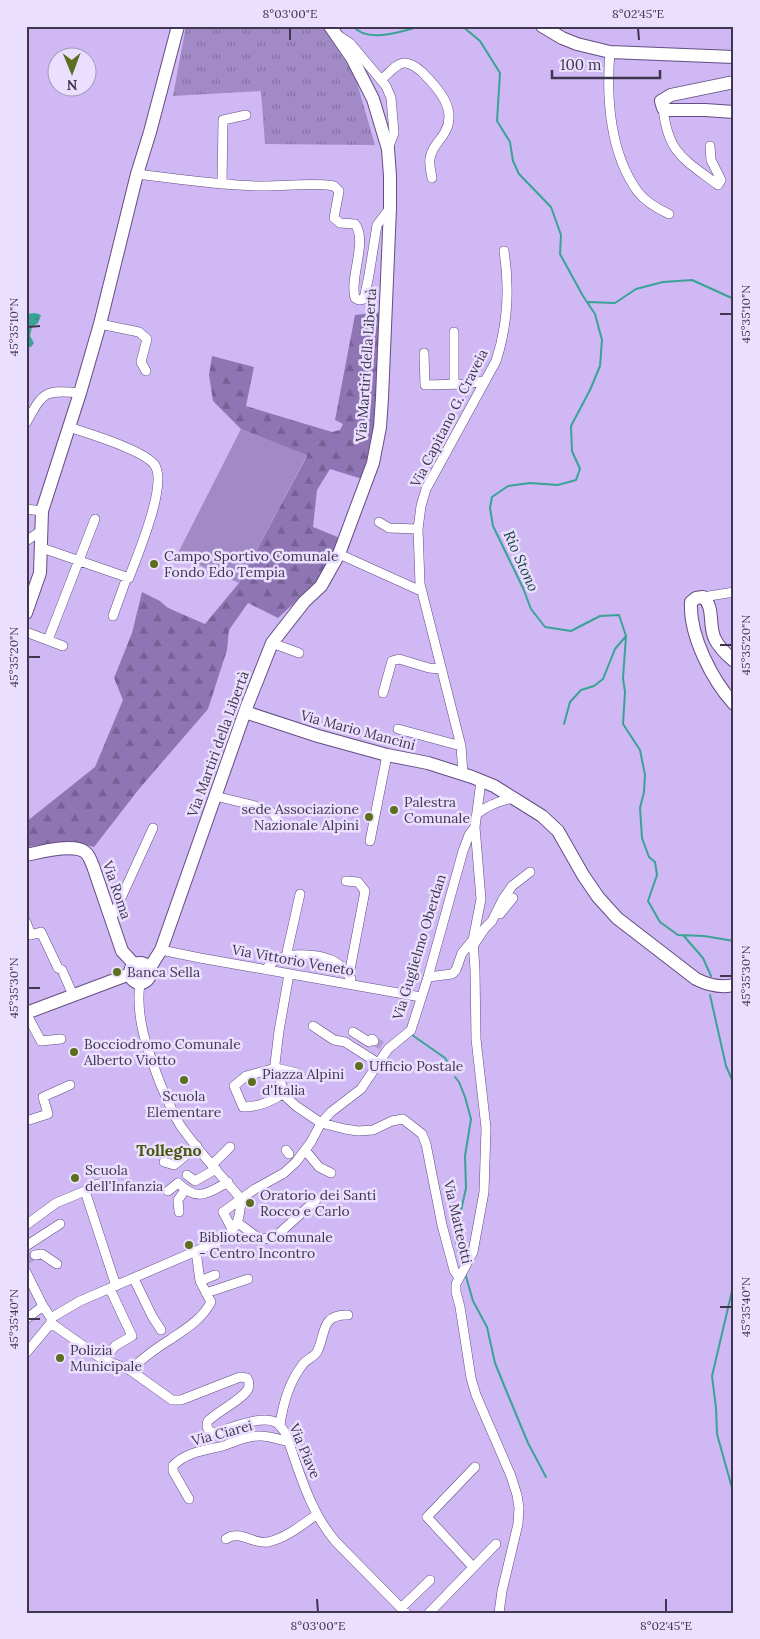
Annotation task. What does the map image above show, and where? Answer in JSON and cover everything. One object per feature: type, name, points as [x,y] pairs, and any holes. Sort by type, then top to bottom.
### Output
[{"type":"street","points":[[26,613],[40,573],[42,511],[100,324],[137,174],[178,26]]},
{"type":"street","points":[[542,26],[576,44],[610,52],[734,57]]},
{"type":"street","points":[[332,30],[350,43],[386,86],[391,98],[394,133],[388,149]]},
{"type":"street","name":"Via Martiri della Libertà","points":[[134,974],[148,978],[149,969],[161,950],[245,712],[272,643],[304,602],[321,586],[339,554],[373,463],[380,427],[390,208],[388,149],[373,99],[352,58],[332,30]]},
{"type":"street","points":[[610,52],[608,68],[612,128],[616,147],[630,179],[639,193],[651,204],[669,214]]},
{"type":"street","points":[[381,80],[403,62],[410,63],[438,89],[444,98],[449,123],[433,149],[430,159],[432,178]]},
{"type":"street","points":[[710,146],[710,160],[721,180],[718,184],[679,155],[669,138],[661,101],[671,95],[734,82]]},
{"type":"street","points":[[663,108],[669,110],[734,112]]},
{"type":"street","points":[[222,184],[223,120],[246,115]]},
{"type":"street","points":[[137,174],[222,184],[334,186],[339,191],[334,218],[340,223],[355,224],[358,228],[360,248],[353,291],[355,298],[359,300],[364,298],[377,225],[390,208]]},
{"type":"street","name":"Via Capitano G. Craveia","points":[[463,774],[461,746],[420,591],[418,529],[421,506],[426,489],[496,361],[503,340],[507,317],[504,251]]},
{"type":"street","points":[[100,324],[139,332],[147,338],[141,362],[146,371]]},
{"type":"street","points":[[454,332],[454,384]]},
{"type":"street","points":[[424,353],[426,385],[484,381]]},
{"type":"street","points":[[26,423],[42,397],[50,393],[63,391],[80,393]]},
{"type":"street","points":[[69,427],[139,452],[154,464],[158,472],[155,502],[129,578],[127,577],[113,616]]},
{"type":"street","points":[[26,509],[42,511]]},
{"type":"street","points":[[48,640],[95,519]]},
{"type":"street","points":[[378,522],[389,528],[418,529]]},
{"type":"street","points":[[26,541],[41,531]]},
{"type":"street","points":[[42,548],[127,577]]},
{"type":"street","points":[[339,554],[420,591]]},
{"type":"street","points":[[734,592],[696,598],[691,602],[690,613],[697,639],[714,677],[734,704]]},
{"type":"street","points":[[703,597],[710,608],[714,638],[724,652],[734,661]]},
{"type":"street","points":[[26,632],[63,646]]},
{"type":"street","points":[[272,643],[299,653]]},
{"type":"street","points":[[383,693],[392,661],[398,659],[429,668],[441,669]]},
{"type":"street","name":"Via Mario Mancini","points":[[245,712],[318,736],[387,755],[428,763],[463,774]]},
{"type":"street","points":[[398,729],[461,746]]},
{"type":"street","points":[[370,840],[387,755]]},
{"type":"street","points":[[463,774],[494,786],[542,816],[558,831],[583,876],[598,897],[617,918],[703,983],[716,986],[734,984]]},
{"type":"street","name":"Via Guglielmo Oberdan","points":[[235,1227],[223,1212],[255,1189],[284,1173],[292,1157],[305,1150],[321,1123],[331,1112],[361,1090],[386,1048],[411,1030],[428,977],[463,851],[469,835],[475,827],[481,781]]},
{"type":"street","points":[[215,796],[252,805],[273,813],[281,826]]},
{"type":"street","points":[[477,814],[484,808],[499,801],[513,798]]},
{"type":"street","points":[[459,1278],[473,1252],[484,1192],[486,1128],[476,1039],[476,970],[473,943],[481,899],[475,827]]},
{"type":"street","points":[[111,920],[152,828]]},
{"type":"street","name":"Via Roma","points":[[26,855],[60,849],[75,849],[84,852],[89,857],[122,951],[134,974]]},
{"type":"street","points":[[492,921],[512,886],[530,872]]},
{"type":"street","points":[[346,881],[358,882],[365,891],[349,975]]},
{"type":"street","points":[[286,957],[300,894]]},
{"type":"street","points":[[428,977],[448,975],[454,972],[462,953],[513,898]]},
{"type":"street","points":[[26,922],[31,935],[41,932],[58,968],[62,970],[73,995]]},
{"type":"street","name":"Via Vittorio Veneto","points":[[161,950],[421,998]]},
{"type":"street","points":[[266,970],[268,966],[295,954],[321,956],[338,963],[355,985]]},
{"type":"street","points":[[26,1353],[51,1320],[80,1301],[224,1239],[235,1227],[241,1199],[180,1124],[169,1106],[148,1051],[138,1010],[134,974],[26,1013],[41,1041],[61,1040]]},
{"type":"street","name":"Via Matteotti","points":[[289,974],[276,1050],[276,1068],[284,1093],[296,1106],[321,1123],[358,1131],[373,1130],[392,1121],[403,1119],[422,1134],[430,1158],[442,1225],[454,1270],[459,1278],[456,1284],[456,1292],[471,1378],[476,1395],[518,1495],[518,1524],[498,1613]]},
{"type":"street","points":[[313,1026],[334,1040],[345,1042],[378,1063]]},
{"type":"street","points":[[353,1032],[369,1042],[372,1039],[374,1041]]},
{"type":"street","points":[[284,1093],[269,1102],[252,1107],[243,1107],[234,1086],[246,1076],[276,1068],[297,1073]]},
{"type":"street","points":[[26,1121],[48,1114],[43,1097],[70,1085]]},
{"type":"street","points":[[164,1162],[174,1165],[198,1146]]},
{"type":"street","points":[[187,1175],[195,1181],[214,1167],[230,1147]]},
{"type":"street","points":[[305,1150],[319,1167],[331,1173]]},
{"type":"street","points":[[168,1190],[178,1183],[185,1190],[198,1195],[228,1182]]},
{"type":"street","points":[[26,1225],[41,1213],[63,1200],[69,1199],[98,1184]]},
{"type":"street","points":[[178,1212],[178,1200],[185,1190]]},
{"type":"street","points":[[85,1191],[113,1288],[132,1336],[111,1351]]},
{"type":"street","points":[[235,1227],[262,1239],[275,1237],[316,1200]]},
{"type":"street","points":[[26,1246],[60,1224]]},
{"type":"street","points":[[130,1370],[156,1348],[185,1330],[202,1316],[211,1302],[202,1280],[196,1251]]},
{"type":"street","points":[[35,1256],[42,1254],[56,1264]]},
{"type":"street","points":[[26,1272],[51,1320]]},
{"type":"street","points":[[202,1280],[215,1275]]},
{"type":"street","points":[[134,1279],[161,1330]]},
{"type":"street","points":[[206,1293],[248,1279]]},
{"type":"street","points":[[26,1319],[43,1306]]},
{"type":"street","points":[[280,1425],[284,1403],[293,1378],[304,1363],[318,1350],[325,1326],[341,1315],[348,1315]]},
{"type":"street","name":"Via Piave","points":[[51,1320],[102,1359],[130,1370],[172,1400],[181,1400],[240,1377],[247,1378],[250,1383],[249,1388],[213,1416],[208,1421],[207,1429],[210,1432],[217,1432],[265,1419],[280,1425],[316,1515],[325,1530],[403,1610]]},
{"type":"street","name":"Via Ciarei","points":[[189,1499],[174,1471],[173,1466],[176,1462],[200,1451],[251,1436],[288,1441]]},
{"type":"street","points":[[473,1567],[427,1517],[475,1467]]},
{"type":"street","points":[[226,1540],[230,1536],[236,1536],[259,1542],[267,1542],[294,1531],[316,1515]]},
{"type":"street","points":[[429,1613],[496,1544]]},
{"type":"street","points":[[403,1610],[430,1580]]},
{"type":"green space","points":[[186,26],[322,26],[355,76],[375,145],[265,144],[261,91],[173,96]]},
{"type":"green space","points":[[381,312],[376,429],[362,479],[330,469],[317,490],[313,527],[340,538],[317,582],[278,618],[248,603],[229,630],[227,650],[208,709],[139,789],[94,847],[72,841],[26,847],[26,822],[95,767],[123,700],[114,678],[132,633],[142,592],[160,601],[168,608],[205,624],[239,583],[307,456],[241,429],[213,401],[209,375],[212,356],[254,367],[246,406],[332,432],[340,430],[343,424],[335,420],[355,315]]},
{"type":"green space","points":[[241,429],[307,455],[239,583],[177,555]]},
{"type":"water","points":[[35,313],[41,315],[38,323],[32,327],[30,336],[34,343],[31,347],[26,347],[26,314]]},
{"type":"waterway","name":"Rio Stono","points":[[353,26],[359,31],[376,35],[386,35],[421,26]]},
{"type":"waterway","name":"Rio Stono","points":[[462,26],[480,41],[500,73],[497,121],[510,142],[513,161],[519,174],[551,207],[561,235],[560,254],[595,314],[602,340],[600,366],[571,426],[572,451],[580,469],[576,480],[558,485],[530,483],[508,486],[492,497],[490,508],[493,526],[531,609],[545,627],[571,631],[600,616],[619,615],[626,636],[623,678],[625,692],[623,724],[640,750],[645,775],[644,792],[640,808],[642,838],[649,857],[655,862],[657,875],[648,901],[660,922],[678,935],[704,936],[734,941]]},
{"type":"waterway","points":[[588,302],[615,303],[636,289],[663,282],[692,280],[734,299]]},
{"type":"waterway","points":[[564,724],[570,702],[581,690],[594,686],[603,679],[615,649],[626,636]]},
{"type":"waterway","points":[[683,935],[703,958],[711,976]]},
{"type":"waterway","points":[[710,995],[726,1066],[734,1084]]},
{"type":"waterway","points":[[411,1034],[445,1058],[449,1064]]},
{"type":"waterway","points":[[455,1077],[465,1097],[471,1119],[465,1156],[466,1188],[455,1238],[462,1264]]},
{"type":"waterway","points":[[465,1273],[473,1301],[487,1327],[495,1363],[528,1443],[546,1477]]},
{"type":"waterway","points":[[734,1274],[732,1291],[712,1376],[717,1434],[734,1495]]},
{"type":"tunnel","points":[[374,1041],[384,1047]]},
{"type":"tunnel","points":[[26,1260],[35,1255]]},
{"type":"place","name":"Campo Sportivo Comunale Fondo Edo Tempia","points":[[154,564]]},
{"type":"place","name":"Palestra Comunale","points":[[394,810]]},
{"type":"place","name":"sede Associazione Nazionale Alpini","points":[[369,817]]},
{"type":"place","name":"Banca Sella","points":[[117,972]]},
{"type":"place","name":"Bocciodromo Comunale Alberto Viotto","points":[[74,1052]]},
{"type":"place","name":"Ufficio Postale","points":[[359,1066]]},
{"type":"place","name":"Scuola Elementare","points":[[184,1080]]},
{"type":"place","name":"Piazza Alpini d'Italia","points":[[252,1082]]},
{"type":"place","name":"Scuola dell'Infanzia","points":[[75,1178]]},
{"type":"place","name":"Oratorio dei Santi Rocco e Carlo","points":[[250,1203]]},
{"type":"place","name":"Biblioteca Comunale - Centro Incontro","points":[[189,1245]]},
{"type":"place","name":"Polizia Municipale","points":[[60,1358]]},
{"type":"district","name":"Tollegno","points":[[169,1150]]}]
